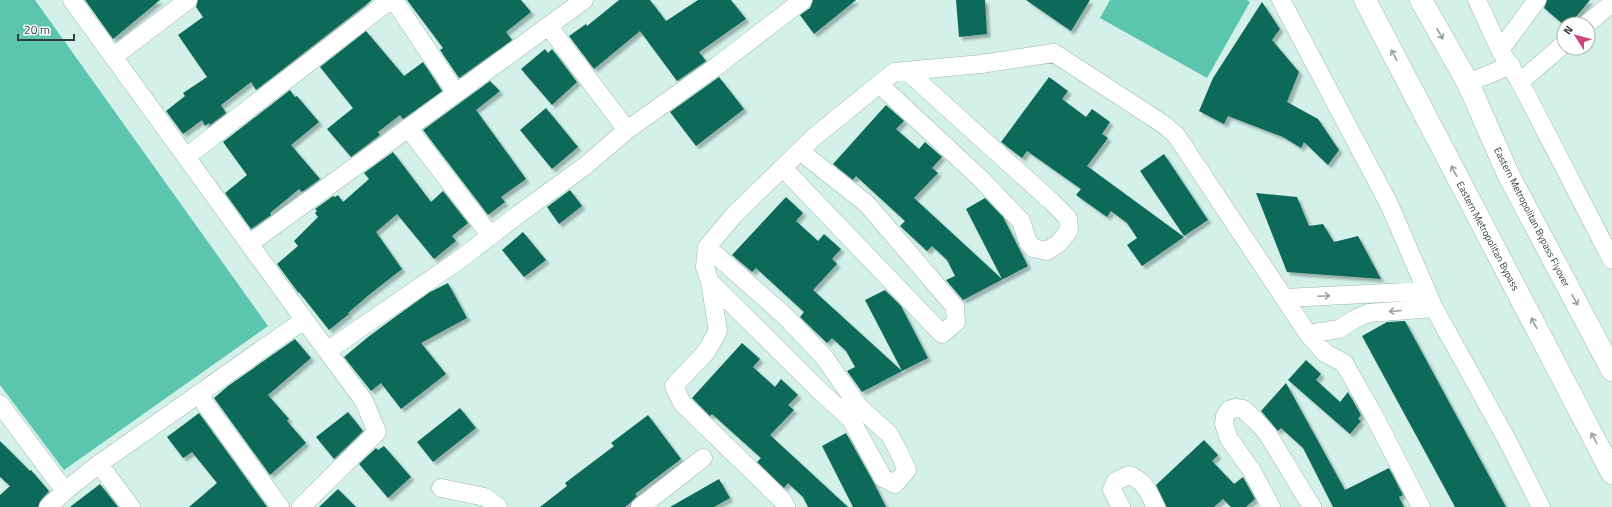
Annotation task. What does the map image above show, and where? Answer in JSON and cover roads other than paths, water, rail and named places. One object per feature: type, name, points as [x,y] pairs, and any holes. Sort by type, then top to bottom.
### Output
[{"type":"main road","name":"Eastern Metropolitan Bypass","points":[[1364,0],[1612,473]]},
{"type":"main road","name":"Eastern Metropolitan Bypass Flyover","points":[[1421,0],[1468,83],[1508,174],[1612,370]]},
{"type":"street","points":[[72,0],[364,401],[377,432],[301,507]]},
{"type":"street","points":[[113,57],[188,0]]},
{"type":"street","points":[[186,156],[390,0]]},
{"type":"street","points":[[394,0],[456,94]]},
{"type":"street","points":[[249,244],[549,27],[584,0]]},
{"type":"street","points":[[327,351],[459,260],[585,166],[627,130],[717,66],[802,0]]},
{"type":"street","points":[[1281,0],[1389,204],[1434,308],[1506,438],[1541,507]]},
{"type":"street","points":[[1477,0],[1500,50],[1511,65],[1612,260]]},
{"type":"street","points":[[1500,50],[1538,0]]},
{"type":"street","points":[[1596,16],[1612,3]]},
{"type":"street","points":[[549,27],[627,130]]},
{"type":"street","points":[[1520,82],[1556,51]]},
{"type":"street","points":[[786,507],[783,501],[753,471],[682,404],[674,386],[706,352],[718,331],[710,282],[704,267],[707,247],[734,215],[800,150],[894,72],[981,64],[1054,53],[1163,124],[1176,135],[1308,334],[1325,353],[1344,363],[1421,507]]},
{"type":"street","points":[[1468,83],[1511,65]]},
{"type":"street","points":[[879,84],[982,180],[1021,221],[1028,242],[1033,248],[1047,251],[1059,243],[1069,230],[1068,218],[908,71]]},
{"type":"street","points":[[408,128],[491,236]]},
{"type":"street","points":[[783,168],[942,334],[956,322],[955,307],[867,204],[800,150]]},
{"type":"street","points":[[707,247],[786,317],[824,357],[859,407],[889,434],[907,470],[896,484],[883,478],[850,418],[818,389],[710,282]]},
{"type":"street","points":[[1285,298],[1426,291]]},
{"type":"street","points":[[1308,334],[1339,329],[1369,313],[1434,308]]},
{"type":"street","points":[[48,507],[65,491],[99,464],[304,320]]},
{"type":"street","points":[[198,394],[280,507]]},
{"type":"street","points":[[1271,507],[1252,472],[1229,439],[1224,424],[1225,416],[1229,410],[1236,408],[1243,409],[1267,433],[1312,507]]},
{"type":"street","points":[[2,410],[65,491]]},
{"type":"street","points":[[640,507],[703,458]]},
{"type":"street","points":[[99,464],[131,507]]},
{"type":"street","points":[[1121,507],[1112,490],[1116,481],[1129,475],[1138,479],[1146,487],[1156,507]]},
{"type":"street","points":[[441,488],[485,497],[498,507]]}]
